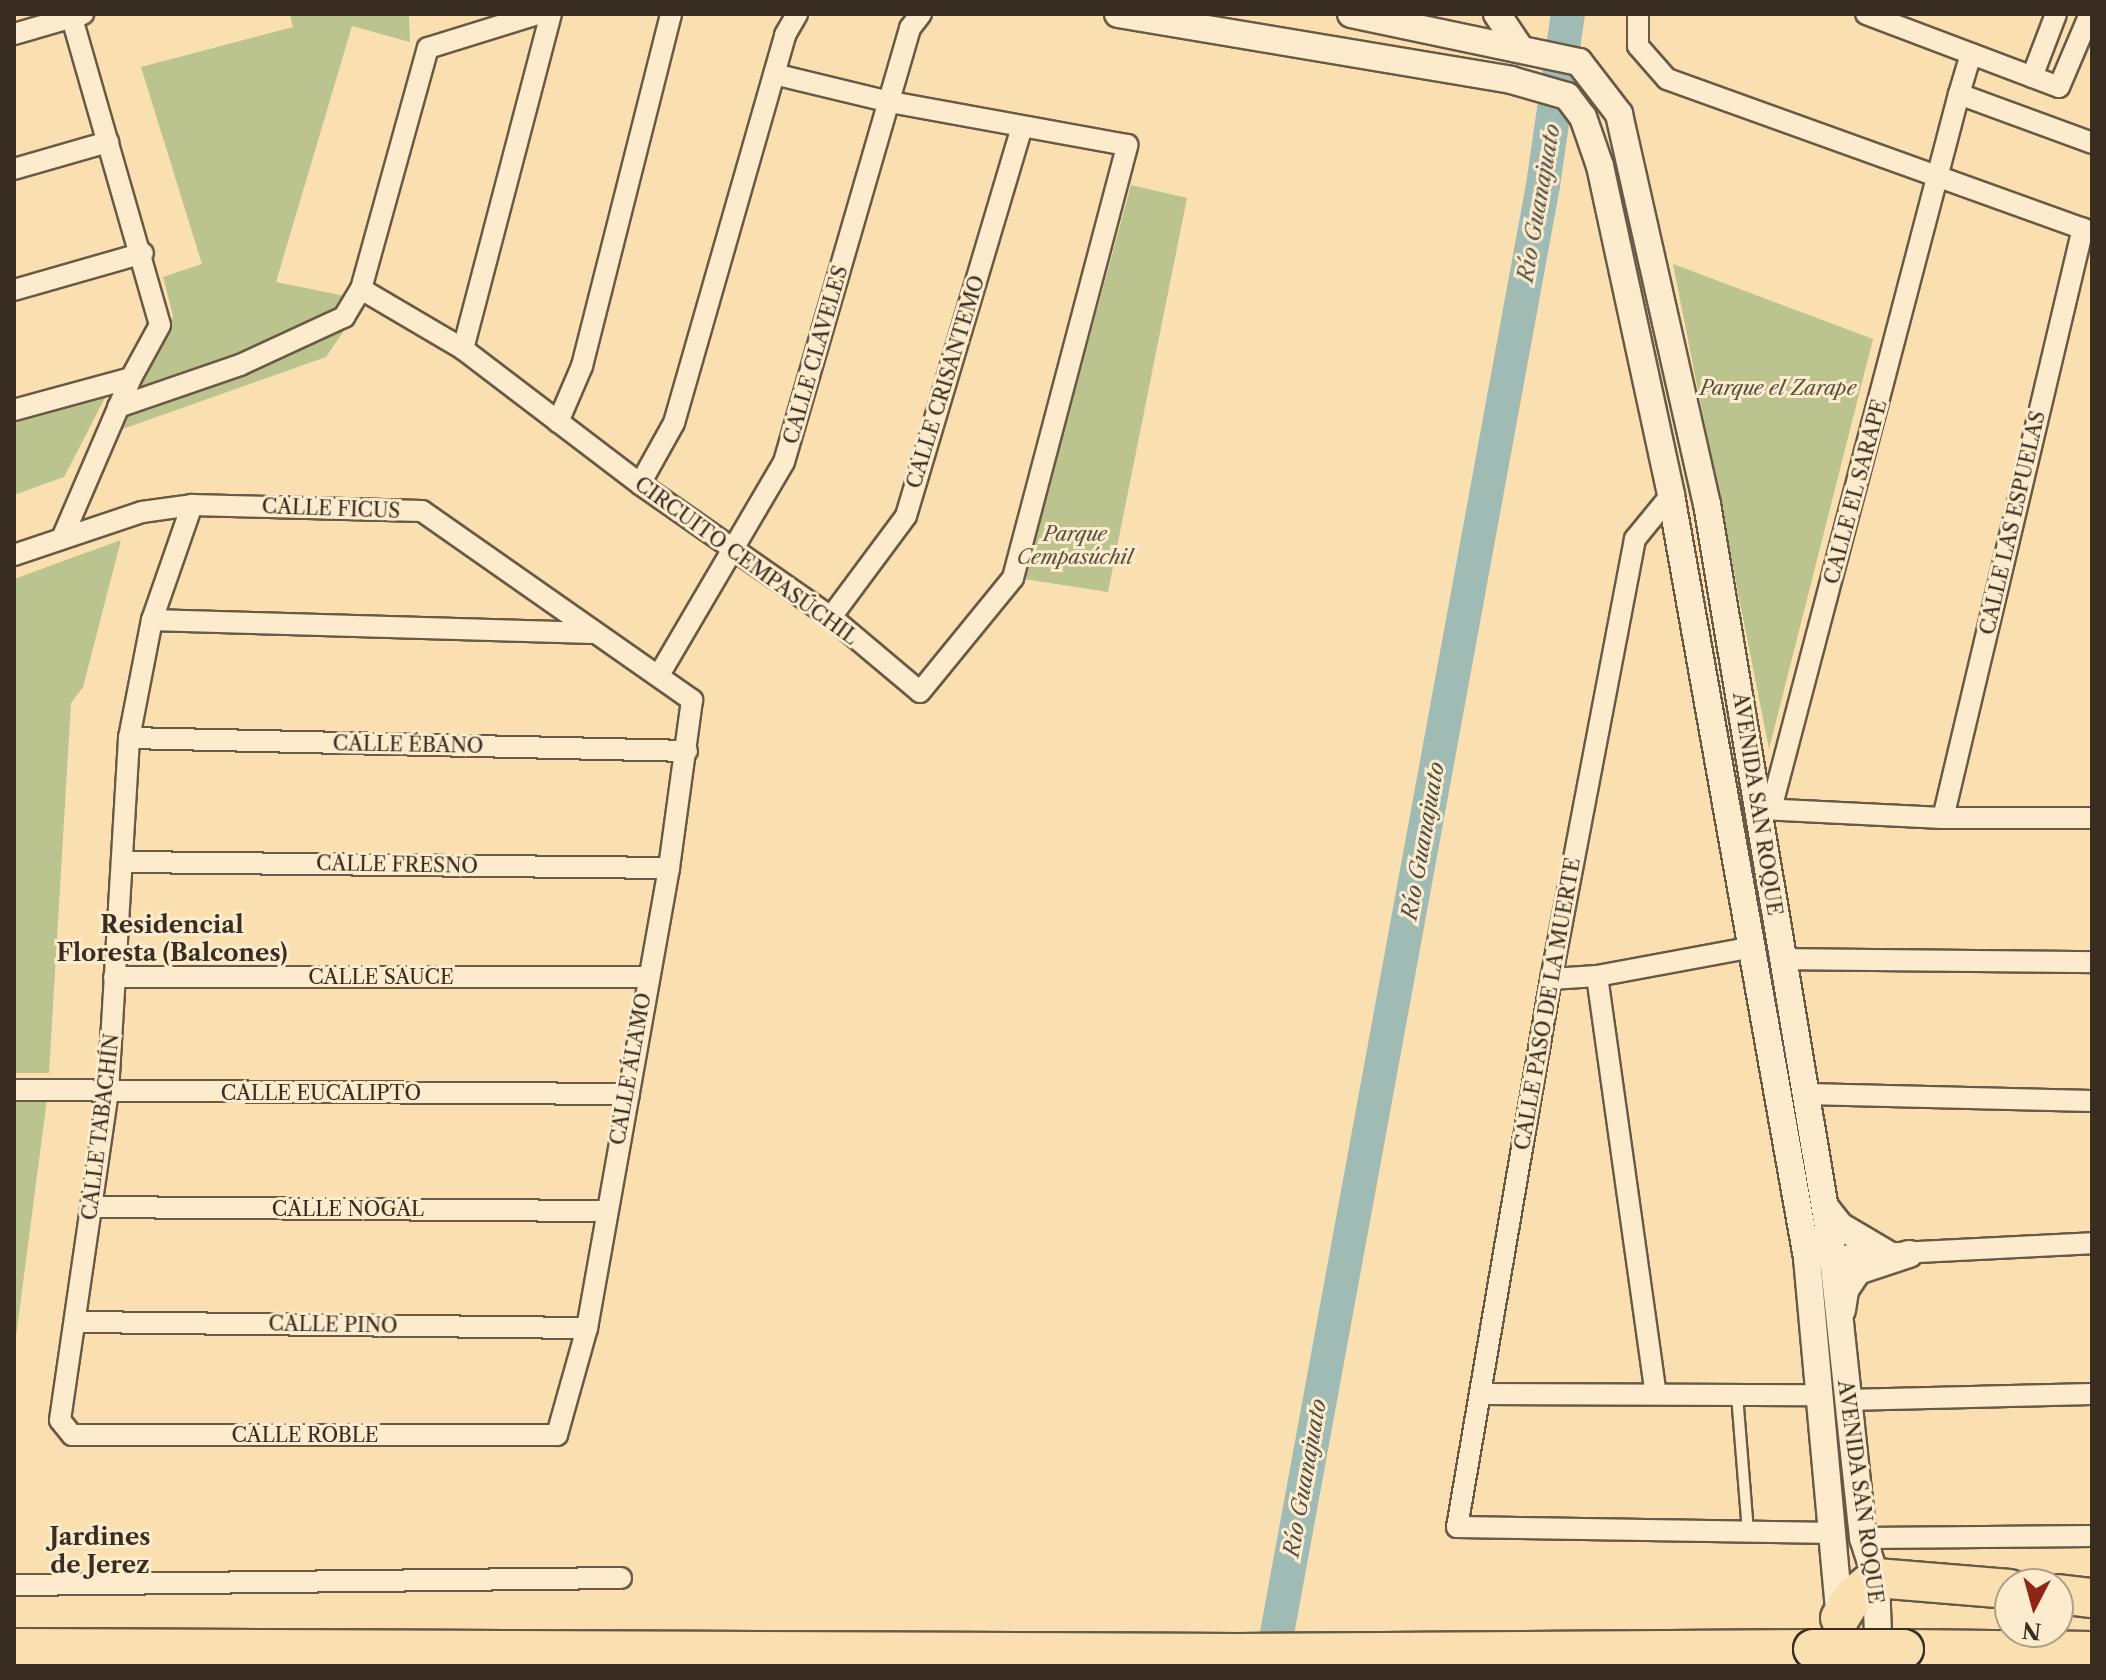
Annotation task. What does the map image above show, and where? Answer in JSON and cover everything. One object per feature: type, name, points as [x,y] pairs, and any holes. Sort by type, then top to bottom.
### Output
[{"type":"highway","points":[[1840,1618],[1853,1597],[1876,1578],[1994,1588]]},
{"type":"highway","points":[[14,1648],[1827,1658],[2092,1651]]},
{"type":"street","points":[[118,407],[240,365],[344,317],[361,289],[428,48],[538,14]]},
{"type":"street","points":[[463,349],[551,14]]},
{"type":"street","points":[[558,422],[582,366],[671,14]]},
{"type":"street","points":[[640,484],[674,423],[774,74],[797,14]]},
{"type":"street","name":"CALLE CLAVELES","points":[[659,675],[784,462],[910,28],[921,14]]},
{"type":"street","name":"AVENIDA SAN ROQUE","points":[[1118,14],[1499,78],[1567,96],[1583,117],[1600,166],[1671,495],[1807,1258],[1818,1395],[1835,1533],[1840,1618],[1827,1658]]},
{"type":"street","name":"AVENIDA SAN ROQUE","points":[[1351,14],[1481,26],[1523,46],[1579,62],[1619,114],[1707,504],[1764,809],[1782,959],[1833,1257],[1863,1538],[1876,1578],[1892,1657]]},
{"type":"street","points":[[1497,14],[1523,46]]},
{"type":"street","points":[[1638,14],[1638,46],[1667,79],[2087,230]]},
{"type":"street","points":[[1866,14],[2059,87],[2090,14]]},
{"type":"street","points":[[2032,77],[2056,14]]},
{"type":"street","points":[[14,34],[75,15],[108,142],[143,253],[160,325],[131,378],[63,536]]},
{"type":"street","points":[[1441,70],[1446,23]]},
{"type":"street","points":[[1481,26],[1499,78]]},
{"type":"street","name":"CALLE EL SARAPE","points":[[1764,809],[1941,176],[1971,54]]},
{"type":"street","name":"CIRCUITO CEMPASÚCHIL","points":[[361,289],[463,349],[640,484],[831,617],[920,692],[1013,578],[1127,145],[890,102],[774,74]]},
{"type":"street","points":[[1959,94],[2092,143]]},
{"type":"street","name":"CALLE CRISANTEMO","points":[[831,617],[906,516],[1022,128]]},
{"type":"street","points":[[14,169],[108,142]]},
{"type":"street","name":"CALLE LAS ESPUELAS","points":[[1943,818],[2087,230]]},
{"type":"street","points":[[14,290],[143,253]]},
{"type":"street","points":[[14,410],[131,378]]},
{"type":"street","name":"CALLE PASO DE LA MUERTE","points":[[1671,495],[1635,539],[1551,979],[1457,1527],[1748,1533]]},
{"type":"street","name":"CALLE FICUS","points":[[14,555],[63,536],[142,512],[192,505],[422,511],[592,633],[659,675],[692,700]]},
{"type":"street","name":"CALLE TABACHÍN","points":[[60,1420],[79,1322],[91,1207],[108,1092],[114,977],[125,862],[129,738],[152,620],[192,505]]},
{"type":"street","points":[[152,620],[592,633]]},
{"type":"street","name":"CALLE ÁLAMO","points":[[557,1435],[587,1328],[605,1211],[669,868],[692,700]]},
{"type":"street","name":"CALLE ÉBANO","points":[[129,738],[687,751]]},
{"type":"street","points":[[1764,809],[1943,818],[2092,818]]},
{"type":"street","name":"CALLE FRESNO","points":[[125,862],[669,868]]},
{"type":"street","points":[[1551,979],[1597,976],[1753,947]]},
{"type":"street","points":[[1782,959],[2092,962]]},
{"type":"street","points":[[1597,976],[1655,1391]]},
{"type":"street","name":"CALLE SAUCE","points":[[114,977],[647,977]]},
{"type":"street","name":"CALLE EUCALIPTO","points":[[14,1090],[629,1094]]},
{"type":"street","points":[[1806,1094],[2092,1101]]},
{"type":"street","name":"CALLE NOGAL","points":[[91,1207],[605,1211]]},
{"type":"street","points":[[1825,1207],[1840,1226],[1899,1255]]},
{"type":"street","points":[[1807,1258],[2092,1243]]},
{"type":"street","points":[[1840,1325],[1845,1290],[1858,1271],[1899,1255]]},
{"type":"street","name":"CALLE PINO","points":[[79,1322],[587,1328]]},
{"type":"street","points":[[1480,1394],[1655,1391],[1818,1395]]},
{"type":"street","points":[[1846,1400],[2092,1394]]},
{"type":"street","name":"CALLE ROBLE","points":[[60,1420],[72,1435],[557,1435]]},
{"type":"street","points":[[1748,1533],[1835,1533]]},
{"type":"street","points":[[1863,1538],[2092,1536]]},
{"type":"street","points":[[14,1585],[621,1578]]},
{"type":"lane","points":[[1737,1395],[1748,1533]]},
{"type":"green space","points":[[290,14],[409,14],[410,42],[352,26],[276,282],[365,300],[326,357],[117,431],[173,316],[163,277],[202,264],[141,67],[293,27]]},
{"type":"green space","name":"Parque Cempasúchil","points":[[1131,185],[1187,198],[1108,592],[1024,579]]},
{"type":"green space","name":"Parque el Zarape","points":[[1673,264],[1873,339],[1769,749]]},
{"type":"green space","points":[[107,394],[64,477],[14,495],[14,420]]},
{"type":"green space","points":[[121,540],[83,687],[71,703],[49,1073],[14,1073],[14,579]]},
{"type":"green space","points":[[14,1099],[47,1099],[14,1352]]},
{"type":"waterway","name":"Río Guanajuato","points":[[1271,1666],[1543,185],[1568,14]]},
{"type":"district","name":"Residencial Floresta (Balcones)","points":[[172,939]]},
{"type":"district","name":"Jardines de Jerez","points":[[100,1551]]}]
